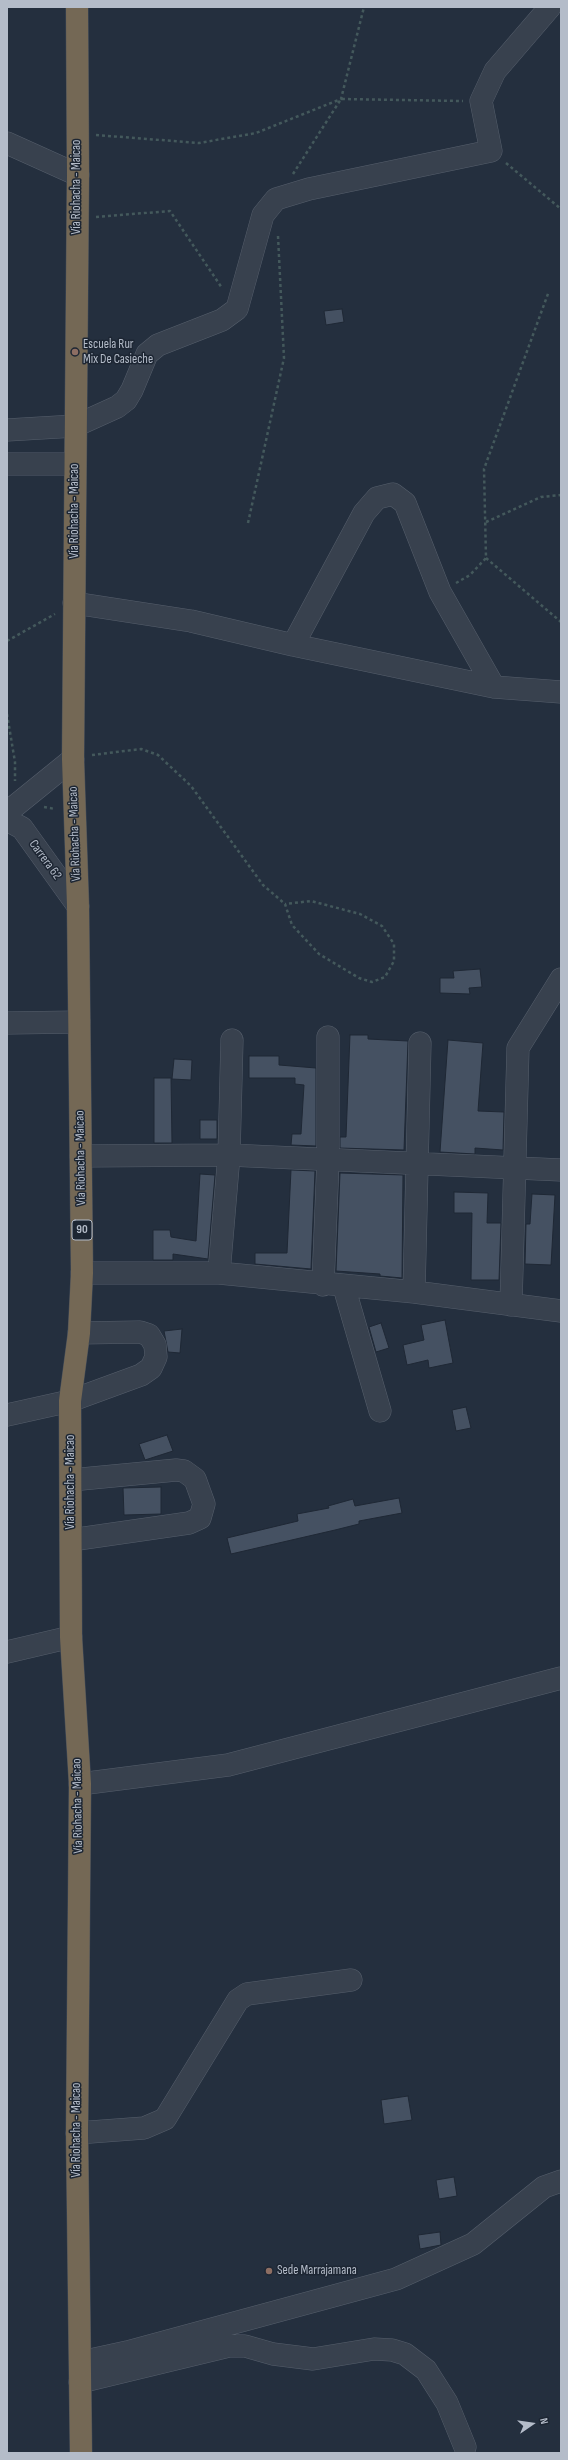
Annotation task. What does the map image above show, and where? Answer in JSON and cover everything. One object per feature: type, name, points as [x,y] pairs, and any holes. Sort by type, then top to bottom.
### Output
[{"type":"highway","name":"Vía Riohacha - Maicao","points":[[77,7],[78,175],[74,426],[73,759],[78,906],[82,1156],[82,1273],[78,1333],[70,1400],[71,1637],[80,1784],[77,2133],[81,2453]]},
{"type":"street","points":[[7,430],[74,426],[117,408],[126,400],[147,354],[158,345],[222,320],[237,309],[263,215],[276,199],[309,189],[491,151],[481,101],[495,70],[550,7]]},
{"type":"street","points":[[7,143],[78,175]]},
{"type":"street","points":[[7,464],[75,464]]},
{"type":"street","points":[[293,645],[364,513],[376,498],[393,494],[405,503],[440,592],[494,688]]},
{"type":"street","points":[[74,602],[191,621],[293,645],[494,688],[561,692]]},
{"type":"street","points":[[10,812],[73,759]]},
{"type":"street","name":"Carrera 62","points":[[10,812],[78,906]]},
{"type":"street","points":[[511,1305],[518,1048],[561,979]]},
{"type":"street","points":[[7,1023],[80,1022]]},
{"type":"street","points":[[323,1285],[328,1161],[328,1036]]},
{"type":"street","points":[[219,1273],[229,1155],[232,1040]]},
{"type":"street","points":[[414,1292],[420,1043]]},
{"type":"street","points":[[82,1156],[229,1155],[328,1161],[416,1163],[515,1169],[561,1170]]},
{"type":"street","points":[[82,1273],[219,1273],[323,1285],[414,1292],[561,1311]]},
{"type":"street","points":[[344,1287],[380,1411]]},
{"type":"street","points":[[7,1415],[70,1400],[141,1375],[151,1368],[156,1357],[155,1345],[149,1335],[140,1332],[78,1333]]},
{"type":"street","points":[[71,1480],[176,1470],[184,1471],[195,1479],[204,1504],[200,1518],[189,1523],[71,1540]]},
{"type":"street","points":[[7,1652],[71,1637]]},
{"type":"street","points":[[80,1784],[228,1765],[561,1678]]},
{"type":"street","points":[[77,2133],[144,2128],[165,2119],[228,2012],[238,2000],[247,1994],[351,1980]]},
{"type":"street","points":[[80,2372],[135,2350],[396,2279],[473,2244],[544,2187],[561,2181]]},
{"type":"street","points":[[80,2372],[230,2346],[245,2346],[273,2354],[313,2359],[374,2349],[392,2350],[405,2354],[426,2370],[447,2403],[465,2447]]},
{"type":"path","points":[[276,199],[341,100],[364,7]]},
{"type":"path","points":[[78,134],[198,143],[256,133],[341,100],[481,101]]},
{"type":"path","points":[[491,151],[561,209]]},
{"type":"path","points":[[77,218],[170,211],[237,309]]},
{"type":"path","points":[[248,524],[284,358],[278,231]]},
{"type":"path","points":[[440,592],[470,575],[486,558],[484,469],[550,291]]},
{"type":"path","points":[[486,522],[541,497],[561,495]]},
{"type":"path","points":[[486,558],[561,622]]},
{"type":"path","points":[[7,642],[74,602]]},
{"type":"path","points":[[7,714],[15,762],[10,812]]},
{"type":"path","points":[[73,759],[134,749],[141,749],[158,755],[191,786],[264,886],[285,904],[292,925],[319,954],[359,978],[372,982],[386,977],[394,961],[394,944],[382,926],[360,914],[311,901],[285,904]]},
{"type":"building","points":[[342,309],[344,322],[326,325],[324,311]]},
{"type":"building","points":[[480,969],[482,987],[469,988],[470,994],[440,993],[440,978],[454,978],[453,971]]},
{"type":"building","points":[[350,1035],[368,1035],[368,1039],[408,1041],[404,1150],[340,1148],[340,1137],[346,1137]]},
{"type":"building","points":[[448,1040],[483,1043],[478,1111],[504,1112],[503,1150],[475,1148],[475,1154],[440,1152]]},
{"type":"building","points":[[249,1056],[279,1056],[279,1065],[316,1068],[316,1146],[291,1145],[292,1134],[301,1134],[304,1085],[295,1084],[295,1078],[249,1078]]},
{"type":"building","points":[[174,1059],[192,1060],[191,1080],[172,1079]]},
{"type":"building","points":[[154,1078],[171,1078],[172,1143],[154,1143]]},
{"type":"building","points":[[200,1120],[217,1120],[217,1139],[200,1139]]},
{"type":"building","points":[[291,1170],[315,1171],[311,1269],[255,1264],[255,1253],[287,1253]]},
{"type":"building","points":[[340,1173],[403,1175],[402,1278],[380,1276],[380,1274],[336,1271]]},
{"type":"building","points":[[200,1174],[215,1175],[208,1259],[173,1254],[173,1260],[153,1260],[153,1230],[170,1230],[171,1237],[196,1241]]},
{"type":"building","points":[[454,1192],[488,1193],[487,1223],[501,1223],[499,1280],[471,1280],[472,1213],[454,1213]]},
{"type":"building","points":[[532,1194],[555,1195],[551,1265],[525,1264],[526,1224],[530,1224]]},
{"type":"building","points":[[445,1320],[453,1363],[429,1368],[428,1360],[407,1365],[403,1345],[424,1340],[421,1325]]},
{"type":"building","points":[[381,1323],[389,1348],[376,1352],[369,1327]]},
{"type":"building","points":[[182,1329],[180,1353],[168,1352],[164,1331]]},
{"type":"building","points":[[466,1407],[471,1428],[456,1431],[452,1410]]},
{"type":"building","points":[[167,1435],[173,1451],[145,1460],[139,1444]]},
{"type":"building","points":[[161,1487],[161,1514],[124,1515],[123,1488]]},
{"type":"building","points":[[399,1498],[402,1513],[359,1521],[359,1524],[231,1554],[227,1538],[298,1521],[297,1514],[329,1508],[328,1506],[353,1499],[355,1506]]},
{"type":"building","points":[[408,2096],[412,2120],[384,2124],[381,2100]]},
{"type":"building","points":[[454,2177],[457,2196],[439,2199],[436,2180]]},
{"type":"building","points":[[440,2232],[441,2245],[420,2249],[418,2235]]},
{"type":"place","name":"Escuela Rur Mix De Casieche","points":[[75,352]]},
{"type":"place","name":"Sede Marrajamana","points":[[269,2271]]}]
